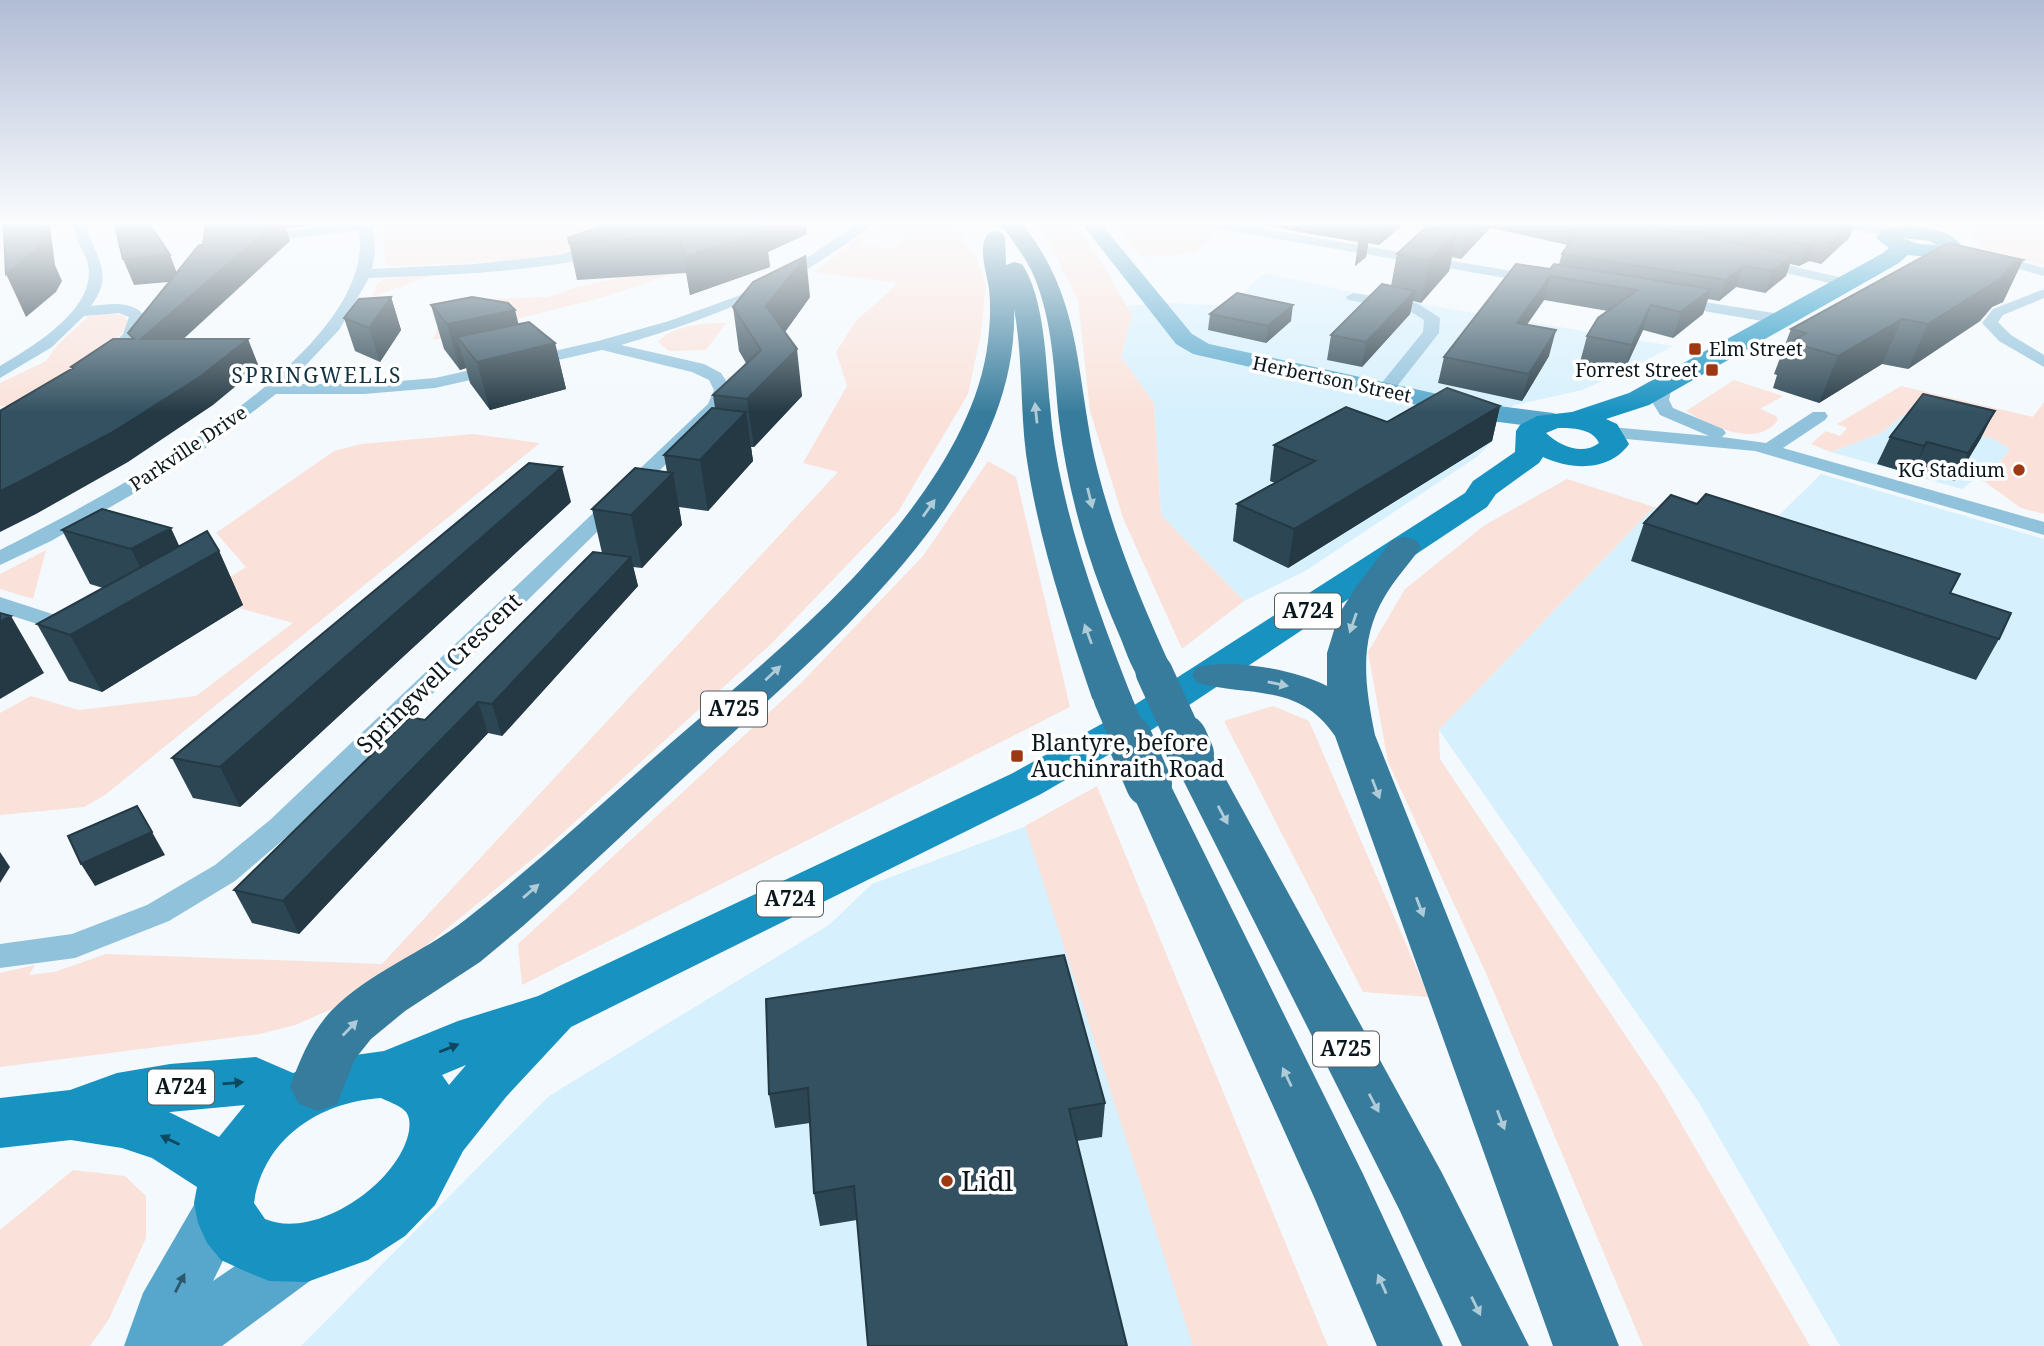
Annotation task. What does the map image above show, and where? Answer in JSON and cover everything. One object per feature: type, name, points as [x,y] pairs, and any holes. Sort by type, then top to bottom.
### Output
[{"type":"highway","name":"A725","points":[[303,1095],[338,1041],[359,1018],[478,936],[563,863],[812,638],[873,576],[916,526],[964,450],[993,381],[998,358],[1000,288]]},
{"type":"highway","name":"A725","points":[[1020,288],[1029,325],[1041,451],[1054,524],[1087,631],[1149,784],[1342,1194],[1410,1346]]},
{"type":"highway","name":"A725","points":[[1051,288],[1059,316],[1079,452],[1100,537],[1154,672],[1191,754],[1421,1192],[1496,1346]]},
{"type":"highway","points":[[1404,547],[1366,595],[1354,618],[1347,641],[1344,668],[1355,735],[1586,1346]]},
{"type":"highway","points":[[1210,675],[1277,683],[1313,695],[1336,710],[1355,735]]},
{"type":"main road","name":"A724","points":[[554,1012],[487,1080],[439,1138],[430,1165],[407,1197],[373,1226],[333,1246],[302,1253],[272,1252],[247,1243],[230,1226],[226,1189],[251,1136],[303,1095],[353,1076],[386,1074],[477,1037],[554,1012],[1026,784],[1139,720],[1476,500],[1484,488],[1528,457],[1546,427],[1651,392],[1838,288]]},
{"type":"main road","name":"A724","points":[[1476,500],[1499,497],[1578,466],[1606,442],[1651,392]]},
{"type":"main road","points":[[1592,423],[1606,442],[1576,457],[1551,451],[1536,443],[1546,427],[1592,423]]},
{"type":"main road","name":"A724","points":[[386,1074],[422,1089],[435,1110],[439,1138]]},
{"type":"main road","name":"A724","points":[[0,1123],[71,1115],[117,1097],[170,1088],[256,1081],[275,1091],[303,1095]]},
{"type":"main road","name":"A724","points":[[71,1115],[153,1132],[188,1149],[226,1189]]},
{"type":"street","points":[[0,373],[52,338],[80,312],[91,298],[94,288]]},
{"type":"street","name":"Parkville Drive","points":[[0,559],[187,452],[274,389],[323,340],[349,306],[357,288]]},
{"type":"street","points":[[274,389],[364,389],[435,383],[602,345],[675,324],[743,299],[763,288]]},
{"type":"street","name":"Herbertson Street","points":[[1143,288],[1184,338],[1201,349],[1483,412],[1505,424],[1546,427]]},
{"type":"street","points":[[1353,297],[1412,306],[1432,318],[1431,333],[1385,390]]},
{"type":"street","points":[[2039,297],[1998,312],[1990,323],[2005,338],[2044,362]]},
{"type":"street","points":[[1657,300],[1780,319]]},
{"type":"street","points":[[80,312],[132,311],[138,321],[135,330],[111,356],[90,371]]},
{"type":"street","name":"Springwell Crescent","points":[[0,956],[75,946],[158,913],[225,873],[290,817],[716,406],[723,390],[715,377],[671,359],[602,345]]},
{"type":"street","points":[[1651,392],[1660,400],[1666,411],[1687,422],[1762,448],[2044,529]]},
{"type":"street","points":[[1606,442],[1686,446],[1702,442],[1762,448],[1819,416]]},
{"type":"street","points":[[0,604],[79,631]]},
{"type":"street","points":[[154,1346],[164,1314],[226,1189]]},
{"type":"street","points":[[174,1346],[302,1253]]},
{"type":"shaded area","points":[[376,288],[398,288],[372,297]]},
{"type":"shaded area","points":[[575,288],[631,288],[433,340],[445,309],[463,300],[547,297]]},
{"type":"shaded area","points":[[893,288],[986,288],[981,333],[968,394],[898,512],[771,644],[546,848],[390,975],[346,1003],[295,1025],[260,1034],[0,1067],[0,973],[35,965],[29,975],[54,972],[106,954],[382,964],[838,472],[803,463],[847,386],[836,352],[856,321]]},
{"type":"shaded area","points":[[1072,288],[1116,288],[1132,315],[1121,357],[1154,403],[1161,515],[1244,601],[1182,649],[1123,518],[1090,411],[1078,300]]},
{"type":"shaded area","points":[[1249,288],[1334,288],[1673,346],[1582,390],[1515,405],[1486,420],[1492,441],[1478,456],[1305,571],[1244,601],[1161,515],[1154,403],[1121,357],[1132,315],[1127,306],[1171,303],[1230,306]]},
{"type":"shaded area","points":[[105,313],[123,315],[130,323],[106,351],[11,406],[0,406],[0,383],[46,361],[57,345],[89,316]]},
{"type":"shaded area","points":[[726,323],[706,350],[669,351],[658,342],[664,336],[680,329]]},
{"type":"shaded area","points":[[1734,380],[1783,396],[1760,409],[1776,416],[1778,420],[1769,429],[1746,434],[1733,432],[1686,411]]},
{"type":"shaded area","points":[[1901,386],[2033,417],[2044,402],[2044,514],[2021,508],[1985,482],[2010,449],[1994,439],[1906,413],[1881,433],[1831,452],[1811,444],[1826,431],[1840,436],[1847,428],[1837,424]]},
{"type":"shaded area","points":[[1906,413],[1995,439],[2010,449],[1985,482],[1975,479],[1962,489],[1831,452],[1881,433]]},
{"type":"shaded area","points":[[473,434],[540,443],[105,795],[84,807],[0,815],[0,713],[31,696],[79,710],[196,696],[293,623],[198,597],[246,567],[216,533],[334,451],[361,444]]},
{"type":"shaded area","points":[[988,461],[1016,477],[1070,707],[522,985],[518,944],[801,683],[923,556]]},
{"type":"shaded area","points":[[1821,474],[2044,539],[2044,1346],[1840,1346],[1698,1101],[1439,730],[1654,507],[1759,535]]},
{"type":"shaded area","points":[[1567,479],[1654,507],[1439,730],[1440,759],[1660,1087],[1810,1346],[1643,1346],[1485,971],[1388,762],[1368,652],[1405,589],[1485,525]]},
{"type":"shaded area","points":[[46,550],[33,599],[0,589],[0,574]]},
{"type":"shaded area","points":[[1273,706],[1309,721],[1429,997],[1363,992],[1224,721]]},
{"type":"shaded area","points":[[1097,786],[1328,1346],[1193,1346],[1025,826]]},
{"type":"shaded area","points":[[1027,826],[1195,1346],[301,1346],[549,1096],[829,925],[872,884]]},
{"type":"shaded area","points":[[73,1170],[125,1176],[146,1196],[146,1238],[109,1319],[90,1346],[0,1346],[0,1230]]},
{"type":"building","points":[[164,288],[200,288],[141,339],[248,339],[201,376],[113,432],[0,491],[0,411],[73,368],[71,367],[113,339],[134,339],[128,333]]},
{"type":"building","points":[[748,288],[781,288],[766,306],[797,349],[747,399],[713,395],[761,350],[733,307]]},
{"type":"building","points":[[1378,288],[1415,291],[1366,342],[1331,335]]},
{"type":"building","points":[[1498,288],[1542,288],[1517,323],[1556,330],[1529,374],[1444,357]]},
{"type":"building","points":[[1623,288],[1711,289],[1681,312],[1651,305],[1632,345],[1587,336],[1598,318],[1637,290]]},
{"type":"building","points":[[1866,288],[1985,288],[1928,324],[1902,319],[1838,356],[1790,342],[1806,333],[1791,329]]},
{"type":"building","points":[[1237,293],[1293,305],[1268,326],[1210,314]]},
{"type":"building","points":[[391,297],[369,328],[344,318],[359,299]]},
{"type":"building","points":[[472,297],[508,303],[515,310],[447,324],[431,305]]},
{"type":"building","points":[[529,322],[555,343],[477,362],[457,337]]},
{"type":"building","points":[[1447,388],[1500,406],[1294,529],[1237,504],[1315,461],[1274,445],[1346,407],[1387,422]]},
{"type":"building","points":[[1923,394],[1995,411],[1968,453],[1927,442],[1924,446],[1890,437]]},
{"type":"building","points":[[712,408],[746,412],[700,460],[664,455]]},
{"type":"building","points":[[529,463],[562,467],[220,767],[172,758]]},
{"type":"building","points":[[635,468],[673,473],[631,515],[592,509]]},
{"type":"building","points":[[1706,494],[1960,574],[1950,593],[2011,613],[1999,639],[1644,523],[1671,495],[1697,504]]},
{"type":"building","points":[[102,509],[171,528],[131,549],[62,530]]},
{"type":"building","points":[[207,531],[219,551],[70,635],[37,624]]},
{"type":"building","points":[[593,552],[631,557],[492,704],[478,702],[283,901],[234,890],[410,717],[425,720]]},
{"type":"building","points":[[0,613],[11,616],[0,622]]},
{"type":"building","points":[[137,806],[152,832],[81,864],[68,836]]},
{"type":"building","name":"Lidl","points":[[1064,955],[1105,1103],[1069,1109],[1127,1346],[868,1346],[854,1186],[814,1193],[808,1088],[769,1094],[766,999]]},
{"type":"place","name":"Elm Street","points":[[1695,349]]},
{"type":"place","name":"Forrest Street","points":[[1712,370]]},
{"type":"place","name":"KG Stadium","points":[[2019,470]]},
{"type":"place","name":"Blantyre, before Auchinraith Road","points":[[1017,756]]},
{"type":"place","name":"Lidl","points":[[947,1181]]},
{"type":"district","name":"SPRINGWELLS","points":[[317,376]]}]
